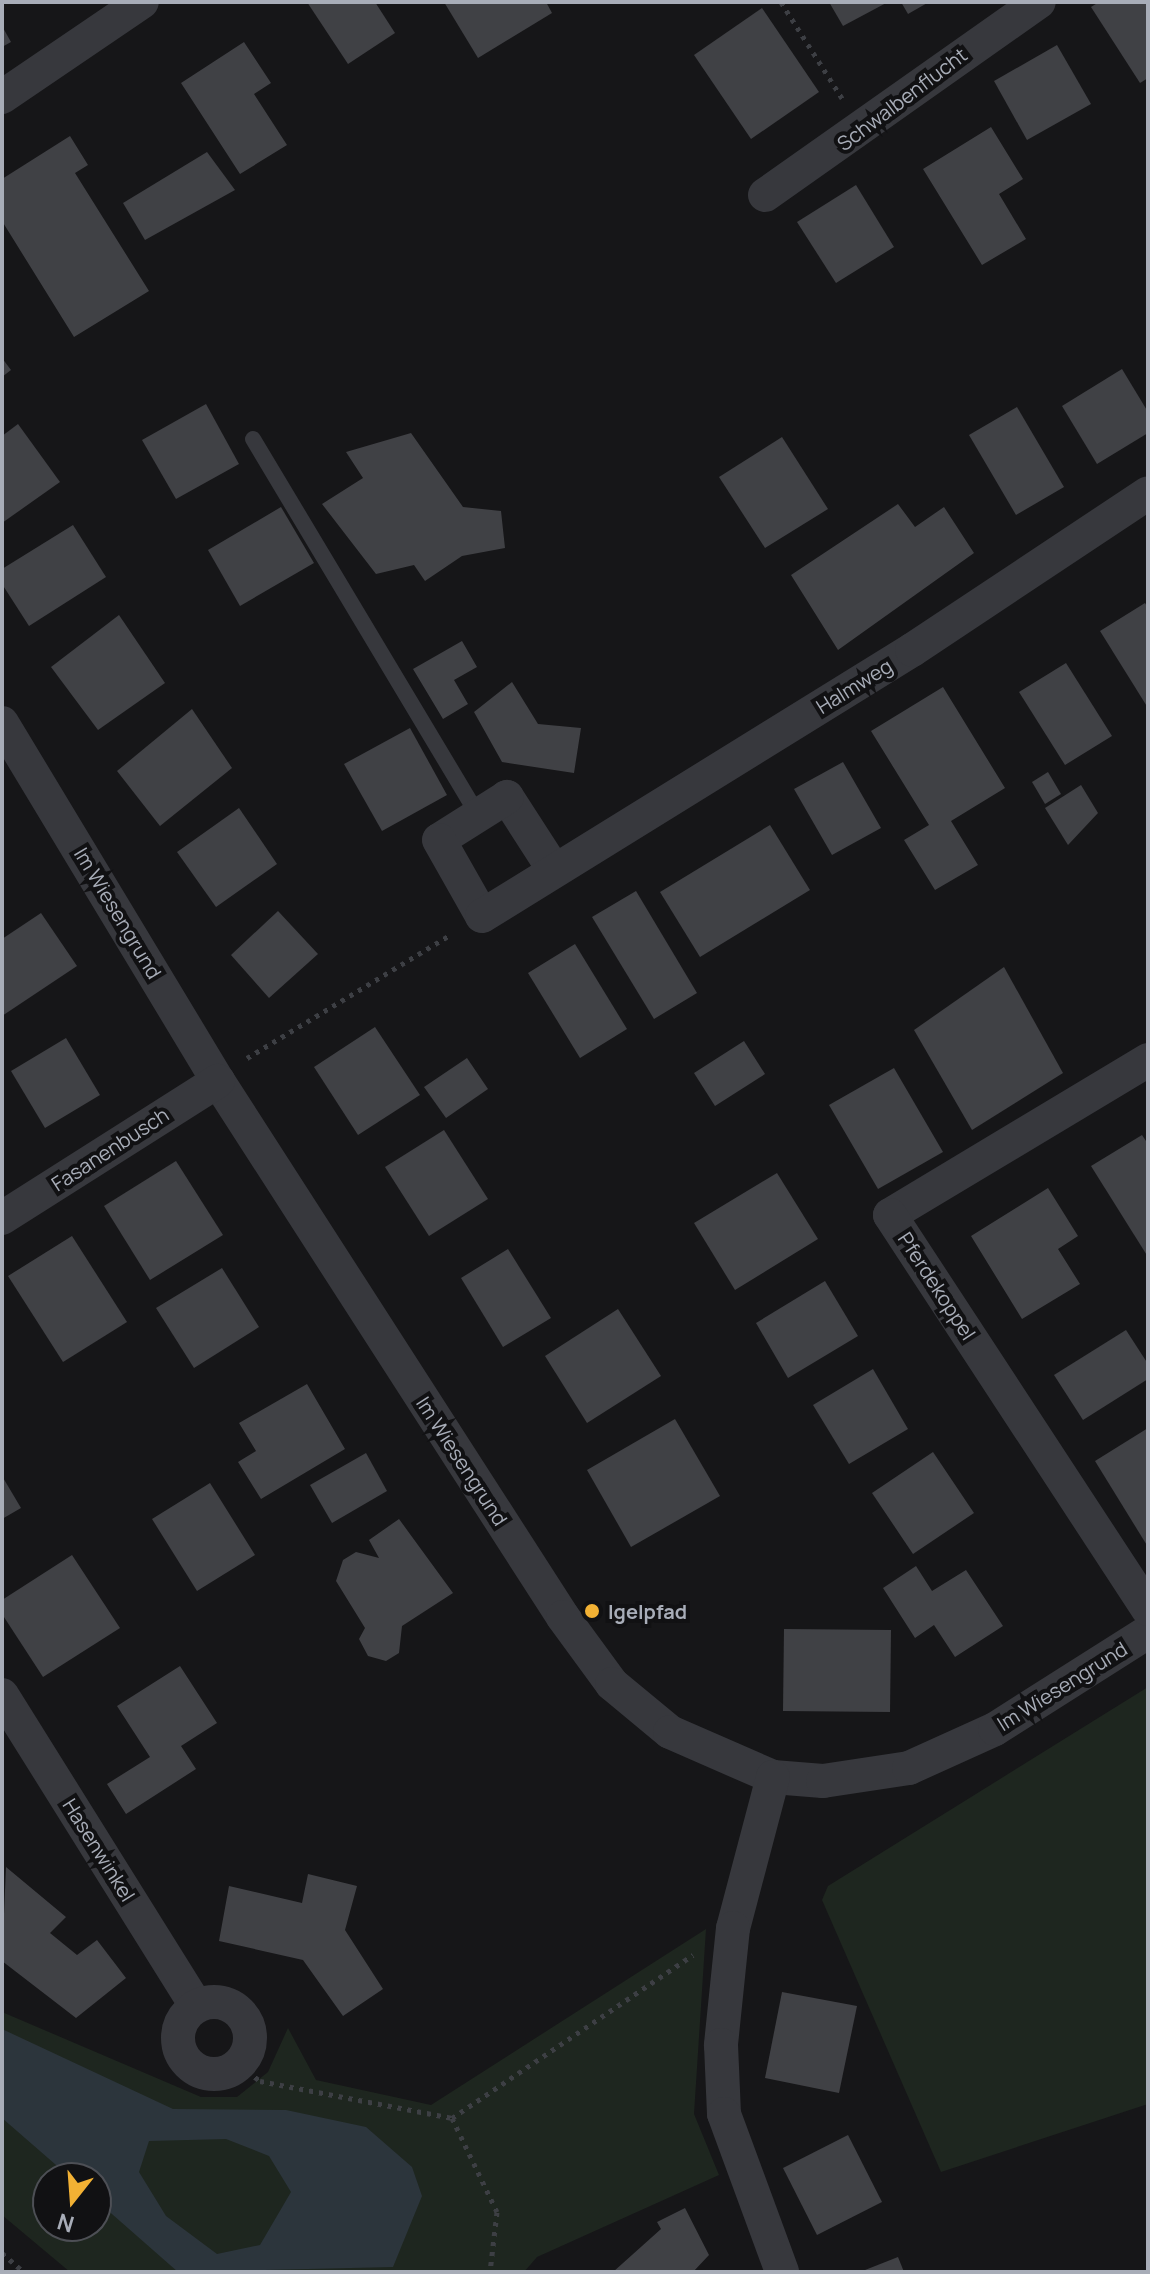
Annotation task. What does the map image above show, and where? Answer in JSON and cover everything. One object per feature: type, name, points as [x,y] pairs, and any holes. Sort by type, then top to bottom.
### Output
[{"type":"street","points":[[2,97],[142,2]]},
{"type":"street","name":"Schwalbenflucht","points":[[765,195],[864,132],[948,60],[1039,2]]},
{"type":"street","name":"Halmweg","points":[[482,916],[912,650],[1148,493]]},
{"type":"street","name":"Im Wiesengrund","points":[[2,723],[218,1078],[612,1684],[682,1738],[773,1777],[823,1781],[909,1768],[995,1729],[1148,1632]]},
{"type":"street","points":[[482,916],[439,840],[478,815],[507,797],[554,870]]},
{"type":"street","name":"Pferdekoppel","points":[[1148,1060],[890,1215],[1148,1609]]},
{"type":"street","name":"Fasanenbusch","points":[[2,1218],[218,1078]]},
{"type":"street","name":"Hasenwinkel","points":[[2,1695],[196,2005]]},
{"type":"street","points":[[773,1777],[733,1928],[721,2045],[724,2114],[782,2272]]},
{"type":"street","points":[[223,2002],[244,2016],[251,2040],[239,2065],[206,2074],[185,2060],[177,2037],[196,2005],[223,2002]]},
{"type":"lane","points":[[253,439],[478,815]]},
{"type":"path","points":[[781,2],[864,132]]},
{"type":"path","points":[[218,1078],[482,916]]},
{"type":"path","points":[[239,2065],[260,2081],[452,2118],[733,1928]]},
{"type":"path","points":[[452,2118],[497,2212],[490,2272]]},
{"type":"path","points":[[2,2253],[24,2272]]},
{"type":"shaded area","points":[[1148,1687],[1148,2104],[941,2172],[822,1900],[828,1886]]},
{"type":"shaded area","points":[[706,1929],[694,2114],[719,2175],[537,2257],[524,2272],[70,2272],[34,2242],[112,2242],[112,2162],[32,2162],[32,2240],[2,2215],[2,2012],[201,2097],[237,2097],[268,2072],[288,2028],[316,2080],[431,2105]]},
{"type":"shaded area","points":[[2,2029],[173,2109],[286,2110],[366,2127],[412,2167],[422,2196],[393,2267],[178,2272],[112,2214],[112,2162],[53,2162],[2,2118]],"holes":[[[226,2139],[269,2156],[291,2192],[260,2245],[217,2254],[166,2216],[139,2172],[149,2141]]]},
{"type":"building","points":[[307,2],[375,2],[395,33],[348,64]]},
{"type":"building","points":[[444,2],[546,2],[552,13],[478,58]]},
{"type":"building","points":[[829,2],[888,2],[843,26]]},
{"type":"building","points":[[901,2],[929,2],[908,14]]},
{"type":"building","points":[[1099,2],[1148,2],[1148,78],[1140,83],[1091,7]]},
{"type":"building","points":[[762,8],[819,92],[751,139],[694,55]]},
{"type":"building","points":[[2,26],[11,42],[2,47]]},
{"type":"building","points":[[244,42],[271,83],[254,94],[287,145],[240,174],[181,83]]},
{"type":"building","points":[[1057,45],[1091,104],[1027,140],[994,81]]},
{"type":"building","points":[[991,127],[1023,179],[999,194],[1026,239],[982,265],[923,169]]},
{"type":"building","points":[[70,136],[88,165],[75,173],[149,291],[74,337],[2,221],[2,179]]},
{"type":"building","points":[[207,152],[235,190],[145,240],[123,203]]},
{"type":"building","points":[[856,185],[894,247],[836,283],[797,222]]},
{"type":"building","points":[[2,358],[11,370],[2,377]]},
{"type":"building","points":[[1122,369],[1148,412],[1148,433],[1097,464],[1062,406]]},
{"type":"building","points":[[206,404],[239,464],[176,499],[142,440]]},
{"type":"building","points":[[1017,407],[1064,487],[1016,515],[969,435]]},
{"type":"building","points":[[18,424],[60,482],[2,523],[2,436]]},
{"type":"building","points":[[411,433],[463,507],[501,511],[505,548],[462,556],[425,581],[414,565],[376,574],[322,504],[363,478],[346,452]]},
{"type":"building","points":[[782,437],[828,509],[765,548],[719,477]]},
{"type":"building","points":[[898,504],[915,527],[944,507],[974,553],[838,650],[791,575]]},
{"type":"building","points":[[281,507],[314,563],[240,606],[208,550]]},
{"type":"building","points":[[73,525],[106,577],[29,626],[2,584],[2,569]]},
{"type":"building","points":[[1145,603],[1148,608],[1148,708],[1100,631]]},
{"type":"building","points":[[119,615],[165,683],[98,730],[51,667]]},
{"type":"building","points":[[462,641],[477,667],[454,680],[468,704],[443,719],[413,669]]},
{"type":"building","points":[[1066,663],[1112,736],[1065,765],[1019,692]]},
{"type":"building","points":[[512,682],[538,724],[581,728],[574,773],[502,762],[474,712]]},
{"type":"building","points":[[943,687],[1005,788],[951,821],[978,865],[935,890],[904,840],[929,825],[871,731]]},
{"type":"building","points":[[192,709],[232,768],[160,826],[117,771]]},
{"type":"building","points":[[410,728],[447,795],[382,831],[344,764]]},
{"type":"building","points":[[843,762],[881,828],[832,855],[794,789]]},
{"type":"building","points":[[1048,772],[1061,794],[1045,804],[1032,782]]},
{"type":"building","points":[[1081,785],[1098,813],[1068,845],[1045,808]]},
{"type":"building","points":[[239,808],[277,864],[216,907],[177,852]]},
{"type":"building","points":[[770,825],[810,890],[700,957],[660,892]]},
{"type":"building","points":[[636,891],[697,993],[654,1019],[592,917]]},
{"type":"building","points":[[278,911],[318,954],[269,998],[231,955]]},
{"type":"building","points":[[41,913],[77,966],[2,1016],[2,939]]},
{"type":"building","points":[[575,944],[627,1029],[580,1058],[528,973]]},
{"type":"building","points":[[1004,967],[1063,1073],[972,1130],[914,1030]]},
{"type":"building","points":[[375,1027],[420,1095],[358,1135],[314,1067]]},
{"type":"building","points":[[66,1038],[100,1095],[45,1128],[11,1071]]},
{"type":"building","points":[[744,1041],[765,1074],[715,1106],[694,1073]]},
{"type":"building","points":[[467,1058],[488,1089],[446,1118],[424,1087]]},
{"type":"building","points":[[894,1068],[943,1152],[878,1189],[829,1105]]},
{"type":"building","points":[[444,1130],[488,1199],[429,1236],[385,1167]]},
{"type":"building","points":[[1142,1135],[1148,1144],[1148,1257],[1091,1166]]},
{"type":"building","points":[[176,1161],[223,1235],[150,1280],[104,1206]]},
{"type":"building","points":[[777,1173],[818,1239],[735,1290],[694,1223]]},
{"type":"building","points":[[1048,1188],[1078,1236],[1058,1249],[1080,1284],[1022,1319],[971,1236]]},
{"type":"building","points":[[72,1236],[127,1322],[63,1362],[8,1276]]},
{"type":"building","points":[[508,1249],[551,1318],[503,1347],[461,1278]]},
{"type":"building","points":[[222,1268],[259,1327],[194,1368],[156,1308]]},
{"type":"building","points":[[825,1281],[858,1336],[788,1378],[756,1323]]},
{"type":"building","points":[[618,1309],[661,1376],[587,1423],[545,1356]]},
{"type":"building","points":[[1126,1330],[1148,1364],[1148,1379],[1083,1420],[1054,1375]]},
{"type":"building","points":[[873,1369],[908,1429],[849,1464],[813,1405]]},
{"type":"building","points":[[307,1384],[345,1449],[261,1499],[238,1462],[256,1451],[239,1423]]},
{"type":"building","points":[[675,1419],[720,1496],[631,1547],[587,1470]]},
{"type":"building","points":[[1148,1428],[1148,1547],[1095,1461]]},
{"type":"building","points":[[933,1452],[974,1513],[913,1554],[872,1493]]},
{"type":"building","points":[[366,1453],[387,1491],[332,1523],[310,1485]]},
{"type":"building","points":[[2,1476],[21,1508],[2,1519]]},
{"type":"building","points":[[210,1483],[255,1555],[197,1591],[152,1519]]},
{"type":"building","points":[[399,1519],[453,1593],[402,1626],[399,1653],[386,1661],[368,1656],[359,1639],[365,1628],[336,1581],[343,1560],[356,1552],[379,1558],[369,1540]]},
{"type":"building","points":[[72,1555],[120,1628],[43,1677],[2,1614],[2,1600]]},
{"type":"building","points":[[916,1566],[932,1591],[966,1570],[1003,1626],[955,1657],[934,1625],[915,1638],[883,1588]]},
{"type":"building","points":[[784,1629],[891,1630],[890,1712],[783,1711]]},
{"type":"building","points":[[180,1666],[217,1723],[181,1746],[196,1769],[126,1814],[107,1784],[150,1757],[117,1706]]},
{"type":"building","points":[[6,1867],[66,1917],[50,1933],[77,1955],[97,1940],[126,1978],[76,2018],[2,1961]]},
{"type":"building","points":[[308,1874],[357,1886],[345,1930],[383,1989],[343,2016],[303,1960],[219,1941],[229,1886],[302,1903]]},
{"type":"building","points":[[782,1992],[857,2006],[839,2093],[765,2078]]},
{"type":"building","points":[[848,2135],[882,2202],[817,2235],[783,2168]]},
{"type":"building","points":[[685,2208],[709,2255],[693,2272],[613,2272],[661,2229],[657,2222]]},
{"type":"building","points":[[898,2257],[904,2272],[860,2272]]},
{"type":"place","name":"Igelpfad","points":[[592,1611]]}]
